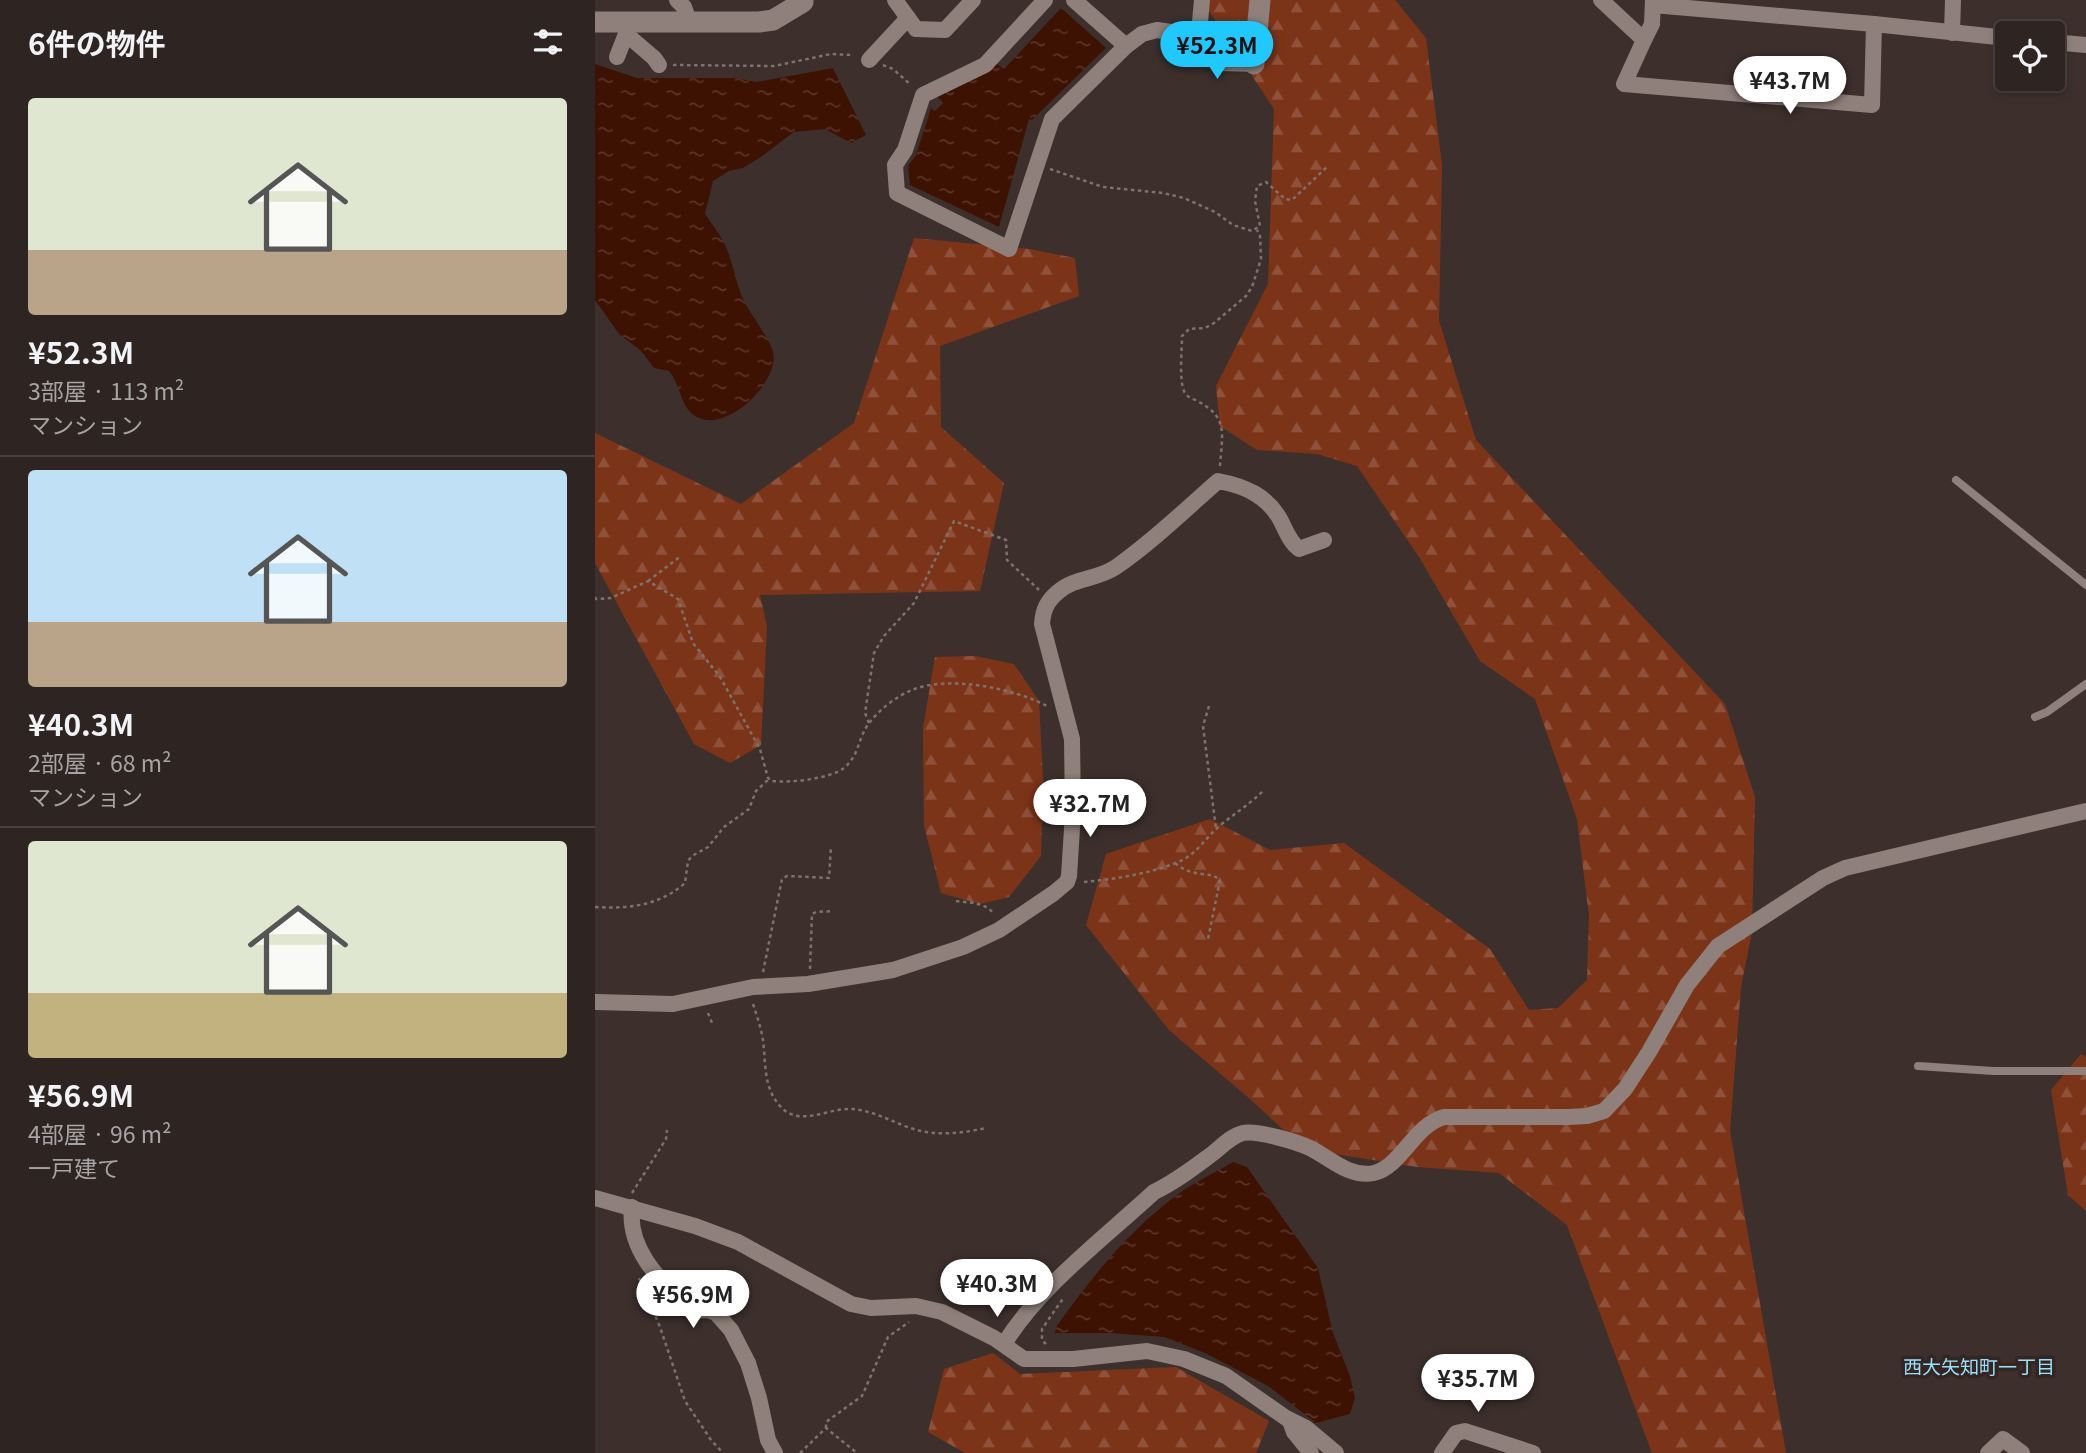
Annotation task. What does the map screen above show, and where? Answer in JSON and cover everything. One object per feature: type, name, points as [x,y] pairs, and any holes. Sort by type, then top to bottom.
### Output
[{"type":"street","points":[[677,0],[684,6],[689,21]]},
{"type":"street","points":[[895,0],[916,29],[945,30],[973,0]]},
{"type":"street","points":[[1045,0],[985,65],[923,95],[905,150],[895,165],[897,194],[1009,250],[1052,118],[1126,46],[1142,34],[1157,30],[1171,32],[1220,62],[1254,64],[1261,0]]},
{"type":"street","points":[[1074,0],[1126,46]]},
{"type":"street","points":[[1195,47],[1202,0]]},
{"type":"street","points":[[1601,0],[1644,40]]},
{"type":"street","points":[[1952,33],[1954,0]]},
{"type":"street","points":[[595,22],[626,28],[689,21],[759,22],[773,20],[803,1]]},
{"type":"street","points":[[1874,24],[1871,105],[1624,84],[1652,24],[1653,2],[1874,24],[1995,37]]},
{"type":"street","points":[[869,60],[908,18]]},
{"type":"street","points":[[617,57],[626,28]]},
{"type":"street","points":[[626,28],[659,65]]},
{"type":"street","points":[[2065,43],[2086,45]]},
{"type":"street","points":[[595,1002],[673,1004],[756,987],[808,984],[893,970],[963,947],[1031,911],[1067,882],[1073,813],[1072,739],[1042,624],[1049,600],[1070,582],[1095,578],[1116,567],[1218,481],[1234,484],[1260,495],[1280,519],[1287,534],[1299,549],[1324,540]]},
{"type":"street","points":[[1004,1344],[1016,1324],[1036,1302],[1154,1192],[1174,1182],[1234,1136],[1248,1132],[1291,1142],[1308,1147],[1347,1169],[1374,1172],[1390,1163],[1427,1124],[1444,1116],[1569,1117],[1604,1111],[1625,1089],[1698,968],[1728,937],[1823,878],[1845,868],[2086,811]]},
{"type":"street","points":[[595,1198],[695,1226],[738,1242],[851,1304],[871,1308],[929,1308],[954,1317],[1004,1344],[1024,1359],[1073,1359],[1133,1351],[1166,1354],[1226,1377],[1290,1421],[1315,1434],[1336,1453]]},
{"type":"street","points":[[628,1206],[630,1227],[650,1269],[691,1311],[708,1310],[716,1313],[731,1330],[748,1363],[768,1440],[775,1453]]},
{"type":"street","points":[[1290,1421],[1294,1432],[1311,1453]]},
{"type":"street","points":[[1443,1453],[1456,1433],[1465,1430],[1533,1453]]},
{"type":"street","points":[[1988,1453],[2003,1439],[2022,1453]]},
{"type":"lane","points":[[1957,480],[2086,585]]},
{"type":"lane","points":[[2035,717],[2047,712],[2086,684]]},
{"type":"lane","points":[[1918,1066],[1993,1071],[2086,1071]]},
{"type":"path","points":[[659,65],[774,66],[831,54],[848,54],[893,69],[923,95]]},
{"type":"path","points":[[1037,165],[1103,187],[1163,193],[1184,198],[1215,212],[1241,229],[1257,230]]},
{"type":"path","points":[[1257,230],[1260,226],[1255,201],[1257,186],[1266,182],[1285,199],[1292,200],[1328,166]]},
{"type":"path","points":[[1218,481],[1220,420],[1214,411],[1184,392],[1182,336],[1189,329],[1205,328],[1214,323],[1246,296],[1252,287],[1261,259],[1260,236],[1257,230]]},
{"type":"path","points":[[869,723],[865,713],[874,653],[884,636],[914,603],[954,521],[1006,540],[1007,560],[1049,600]]},
{"type":"path","points":[[595,599],[611,598],[648,581],[681,556]]},
{"type":"path","points":[[648,581],[678,599],[693,643],[720,677],[759,750],[769,779]]},
{"type":"path","points":[[769,779],[795,781],[839,771],[853,760],[869,723],[897,699],[913,690],[934,686],[979,685],[1000,688],[1041,703],[1055,711],[1067,725]]},
{"type":"path","points":[[1209,706],[1203,726],[1216,829]]},
{"type":"path","points":[[595,907],[627,909],[672,894],[685,883],[688,861],[692,856],[708,847],[724,827],[749,809],[757,791],[769,779]]},
{"type":"path","points":[[1067,882],[1128,876],[1175,863],[1195,851],[1216,829],[1245,809],[1264,790]]},
{"type":"path","points":[[831,846],[829,878],[787,876],[782,879],[756,987],[764,1068],[767,1083],[778,1105],[801,1117],[838,1109],[860,1110],[935,1133],[986,1128]]},
{"type":"path","points":[[1175,863],[1185,871],[1215,876],[1220,880],[1208,939]]},
{"type":"path","points":[[955,901],[988,908],[994,915],[998,930]]},
{"type":"path","points":[[808,984],[812,914],[833,911]]},
{"type":"path","points":[[628,1206],[666,1139],[667,1130]]},
{"type":"path","points":[[638,1274],[660,1327],[685,1401],[723,1453]]},
{"type":"path","points":[[1049,1345],[1042,1340],[1042,1329],[1068,1291]]},
{"type":"path","points":[[800,1453],[825,1427],[826,1422],[862,1396],[888,1337],[910,1322]]},
{"type":"path","points":[[825,1427],[857,1453]]},
{"type":"green space","points":[[1195,0],[1395,0],[1426,38],[1442,165],[1439,321],[1476,440],[1725,704],[1755,797],[1752,932],[1741,987],[1730,1131],[1786,1453],[1652,1453],[1567,1225],[1499,1173],[1417,1167],[1304,1149],[1169,1030],[1086,925],[1106,854],[1210,819],[1270,850],[1344,843],[1490,949],[1529,1010],[1558,1008],[1587,980],[1589,916],[1577,819],[1535,699],[1480,661],[1419,557],[1357,466],[1317,454],[1257,450],[1220,426],[1216,386],[1268,284],[1274,109],[1205,5]]},
{"type":"green space","points":[[914,238],[1029,249],[1075,258],[1079,296],[940,346],[941,427],[1004,483],[980,591],[760,595],[767,626],[761,745],[730,763],[694,744],[595,563],[595,433],[741,504],[854,423]]},
{"type":"green space","points":[[975,656],[1014,664],[1039,701],[1043,780],[1041,856],[1009,897],[980,904],[941,893],[924,825],[923,728],[935,657]]},
{"type":"green space","points":[[2081,1054],[2086,1057],[2086,1211],[2068,1195],[2051,1090]]},
{"type":"green space","points":[[993,1353],[1020,1374],[1176,1367],[1269,1421],[1256,1453],[965,1453],[928,1432],[944,1369]]},
{"type":"water","points":[[1061,8],[1106,48],[1032,120],[1029,119],[999,227],[910,185],[908,166],[916,155],[931,108],[935,111],[943,103],[936,95],[996,63],[1004,69]]},
{"type":"water","points":[[595,64],[637,78],[737,78],[756,82],[833,68],[866,135],[851,143],[825,129],[794,132],[743,168],[729,171],[713,181],[705,214],[723,241],[744,301],[773,352],[773,364],[760,389],[737,411],[724,417],[711,420],[693,414],[684,403],[669,371],[654,368],[641,351],[619,334],[595,300]]},
{"type":"water","points":[[1233,1162],[1247,1167],[1318,1268],[1333,1333],[1350,1376],[1355,1398],[1350,1414],[1316,1423],[1268,1386],[1205,1353],[1164,1337],[1055,1333],[1056,1327],[1097,1273],[1142,1224],[1184,1190]]},
{"type":"district","name":"西大矢知町一丁目","points":[[1979,1367]]}]
